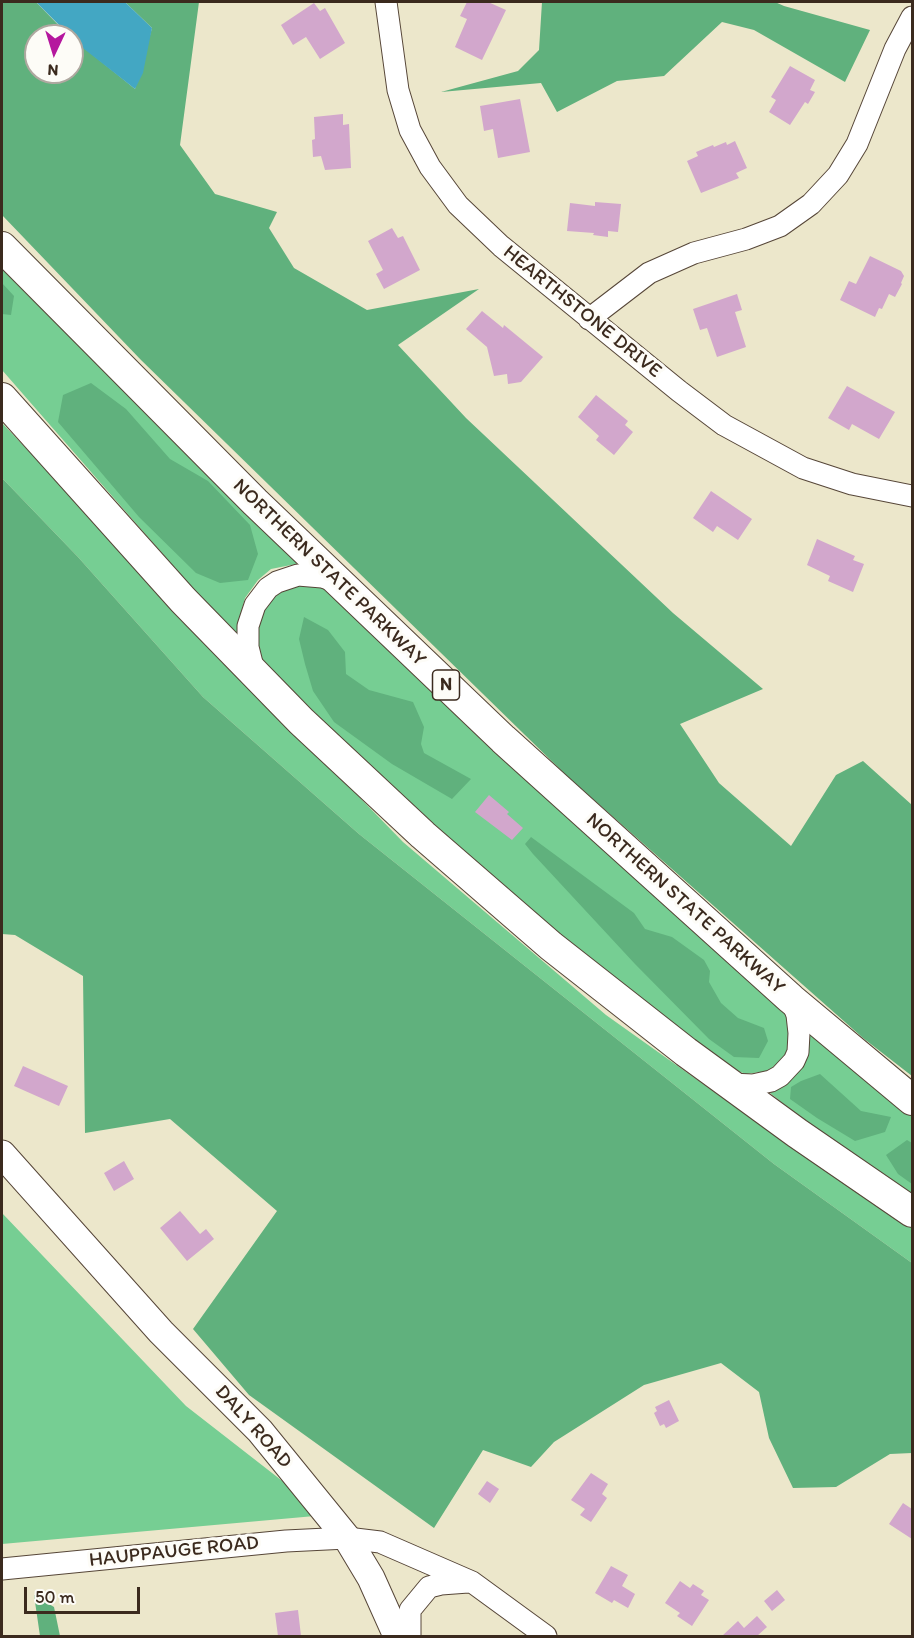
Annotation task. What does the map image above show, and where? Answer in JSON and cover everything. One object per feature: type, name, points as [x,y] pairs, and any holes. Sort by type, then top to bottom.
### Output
[{"type":"highway","name":"NORTHERN STATE PARKWAY","points":[[2,247],[215,462],[543,776],[791,999],[912,1100]]},
{"type":"highway","points":[[2,398],[153,567],[255,674],[383,799],[500,902],[597,983],[727,1083],[912,1212]]},
{"type":"main road","name":"DALY ROAD","points":[[2,1154],[161,1332],[260,1431],[347,1538],[371,1578],[397,1636]]},
{"type":"street","name":"HEARTHSTONE DRIVE","points":[[386,2],[398,90],[410,130],[430,167],[465,212],[501,246],[679,392],[724,425],[803,468],[852,484],[912,496]]},
{"type":"street","points":[[589,319],[649,273],[694,253],[746,240],[780,226],[811,204],[838,175],[857,144],[894,49],[912,17]]},
{"type":"street","points":[[255,674],[248,647],[248,626],[255,605],[267,588],[298,575],[322,577],[339,582]]},
{"type":"street","points":[[727,1083],[743,1086],[763,1084],[780,1076],[794,1061],[798,1052],[799,1033],[797,1015],[791,999]]},
{"type":"street","points":[[347,1538],[380,1542],[472,1582],[546,1636]]},
{"type":"street","name":"HAUPPAUGE ROAD","points":[[2,1569],[286,1541],[347,1538]]},
{"type":"street","points":[[410,1636],[410,1610],[429,1587],[472,1582]]},
{"type":"green space","points":[[2,2],[36,2],[57,24],[24,24],[24,84],[84,84],[84,48],[135,89],[152,28],[125,2],[199,2],[180,145],[215,194],[277,212],[269,228],[294,268],[367,310],[479,289],[398,345],[466,418],[673,613],[763,689],[680,724],[719,783],[791,846],[836,775],[863,761],[912,805],[912,1076],[863,1038],[568,777],[141,360],[2,215]]},
{"type":"green space","points":[[542,2],[775,2],[870,30],[845,82],[754,30],[722,22],[664,76],[617,81],[557,112],[541,83],[441,92],[518,71],[539,50]]},
{"type":"green space","points":[[2,262],[298,559],[296,564],[271,569],[258,580],[245,598],[238,624],[240,641],[2,370]]},
{"type":"green space","points":[[2,283],[14,296],[11,315],[2,314]]},
{"type":"green space","points":[[91,383],[126,409],[170,459],[208,481],[250,525],[258,554],[248,580],[220,583],[196,573],[139,517],[58,422],[63,395]]},
{"type":"green space","points":[[2,423],[403,842],[606,1015],[755,1121],[912,1226],[912,1263],[774,1164],[359,834],[203,697],[78,557],[2,478]]},
{"type":"green space","points":[[2,478],[78,557],[203,697],[359,834],[774,1164],[912,1263],[912,1453],[890,1454],[836,1487],[793,1488],[769,1438],[759,1392],[721,1363],[644,1385],[554,1442],[531,1467],[483,1450],[434,1528],[249,1395],[193,1329],[277,1211],[170,1119],[85,1133],[83,976],[15,935],[2,934]]},
{"type":"green space","points":[[287,584],[329,588],[788,1010],[791,1038],[784,1058],[768,1071],[746,1074],[714,1059],[465,858],[267,668],[255,650],[258,610]]},
{"type":"green space","points":[[304,617],[328,630],[345,652],[346,674],[369,690],[413,702],[424,727],[421,744],[424,753],[471,779],[452,799],[392,764],[334,722],[313,691],[305,664],[299,639]]},
{"type":"green space","points":[[531,837],[634,913],[645,929],[672,937],[704,960],[710,971],[709,982],[721,1003],[738,1018],[764,1028],[768,1041],[759,1058],[734,1057],[709,1039],[635,964],[533,854],[525,844]]},
{"type":"green space","points":[[810,1027],[912,1103],[912,1195],[825,1137],[770,1093],[772,1086]]},
{"type":"green space","points":[[820,1074],[861,1111],[891,1117],[885,1132],[855,1141],[790,1099],[791,1087]]},
{"type":"green space","points":[[907,1140],[912,1143],[912,1184],[898,1174],[886,1155]]},
{"type":"green space","points":[[2,1213],[186,1406],[326,1515],[2,1544]]},
{"type":"green space","points":[[34,1595],[54,1607],[60,1636],[40,1636]]},
{"type":"water","points":[[36,2],[125,2],[152,28],[143,73],[135,89],[84,49],[84,24],[58,24]]},
{"type":"building","points":[[467,2],[488,2],[506,10],[482,60],[455,47],[467,19],[460,16]]},
{"type":"building","points":[[314,3],[320,11],[325,8],[345,43],[320,59],[306,37],[293,45],[281,25]]},
{"type":"building","points":[[790,66],[815,80],[810,90],[815,92],[808,104],[805,102],[790,125],[769,112],[776,100],[771,97]]},
{"type":"building","points":[[520,99],[530,152],[498,158],[493,129],[484,131],[480,106]]},
{"type":"building","points":[[343,114],[343,125],[349,124],[351,168],[325,170],[321,156],[313,157],[314,117]]},
{"type":"building","points":[[735,141],[747,168],[736,173],[739,178],[701,193],[687,161],[698,156],[696,152],[713,145],[714,147],[726,142],[727,145]]},
{"type":"building","points":[[595,202],[621,204],[618,232],[608,231],[608,237],[593,235],[594,233],[567,231],[570,203],[595,206]]},
{"type":"building","points":[[392,228],[398,238],[403,236],[420,270],[384,289],[376,274],[383,270],[368,241]]},
{"type":"building","points":[[870,256],[901,271],[904,276],[895,297],[889,294],[882,309],[879,308],[875,317],[840,300],[849,281],[856,284]]},
{"type":"building","points":[[737,294],[742,310],[735,312],[746,347],[717,357],[707,328],[700,330],[693,309]]},
{"type":"building","points":[[482,311],[503,328],[504,325],[543,357],[521,382],[508,384],[507,374],[494,376],[487,347],[466,329]]},
{"type":"building","points":[[847,386],[895,412],[879,439],[852,424],[849,430],[828,418]]},
{"type":"building","points":[[596,395],[628,421],[625,425],[633,432],[614,455],[596,440],[599,436],[578,417]]},
{"type":"building","points":[[711,491],[752,519],[738,540],[717,526],[713,532],[693,518]]},
{"type":"building","points":[[817,539],[855,556],[853,560],[864,564],[853,592],[828,581],[830,576],[807,565]]},
{"type":"building","points":[[489,795],[523,828],[512,840],[475,812]]},
{"type":"building","points":[[23,1066],[68,1086],[59,1106],[14,1086]]},
{"type":"building","points":[[124,1161],[134,1179],[114,1191],[104,1173]]},
{"type":"building","points":[[180,1211],[200,1234],[206,1229],[214,1239],[187,1261],[160,1228]]},
{"type":"building","points":[[669,1400],[679,1421],[666,1428],[664,1424],[660,1426],[654,1413],[657,1411],[655,1407]]},
{"type":"building","points":[[591,1473],[608,1484],[602,1494],[607,1498],[591,1522],[580,1515],[585,1509],[571,1500]]},
{"type":"building","points":[[487,1481],[499,1489],[490,1503],[478,1494]]},
{"type":"building","points":[[903,1503],[912,1509],[912,1539],[889,1524]]},
{"type":"building","points":[[611,1566],[628,1575],[622,1586],[635,1594],[628,1608],[614,1600],[612,1603],[595,1593]]},
{"type":"building","points":[[680,1581],[690,1588],[693,1584],[704,1591],[701,1595],[709,1600],[692,1626],[677,1616],[680,1613],[665,1603]]},
{"type":"building","points":[[777,1590],[785,1600],[772,1611],[764,1601]]},
{"type":"building","points":[[298,1610],[301,1636],[278,1636],[275,1613]]},
{"type":"building","points":[[757,1616],[767,1627],[757,1636],[722,1636],[738,1621],[744,1628]]}]
